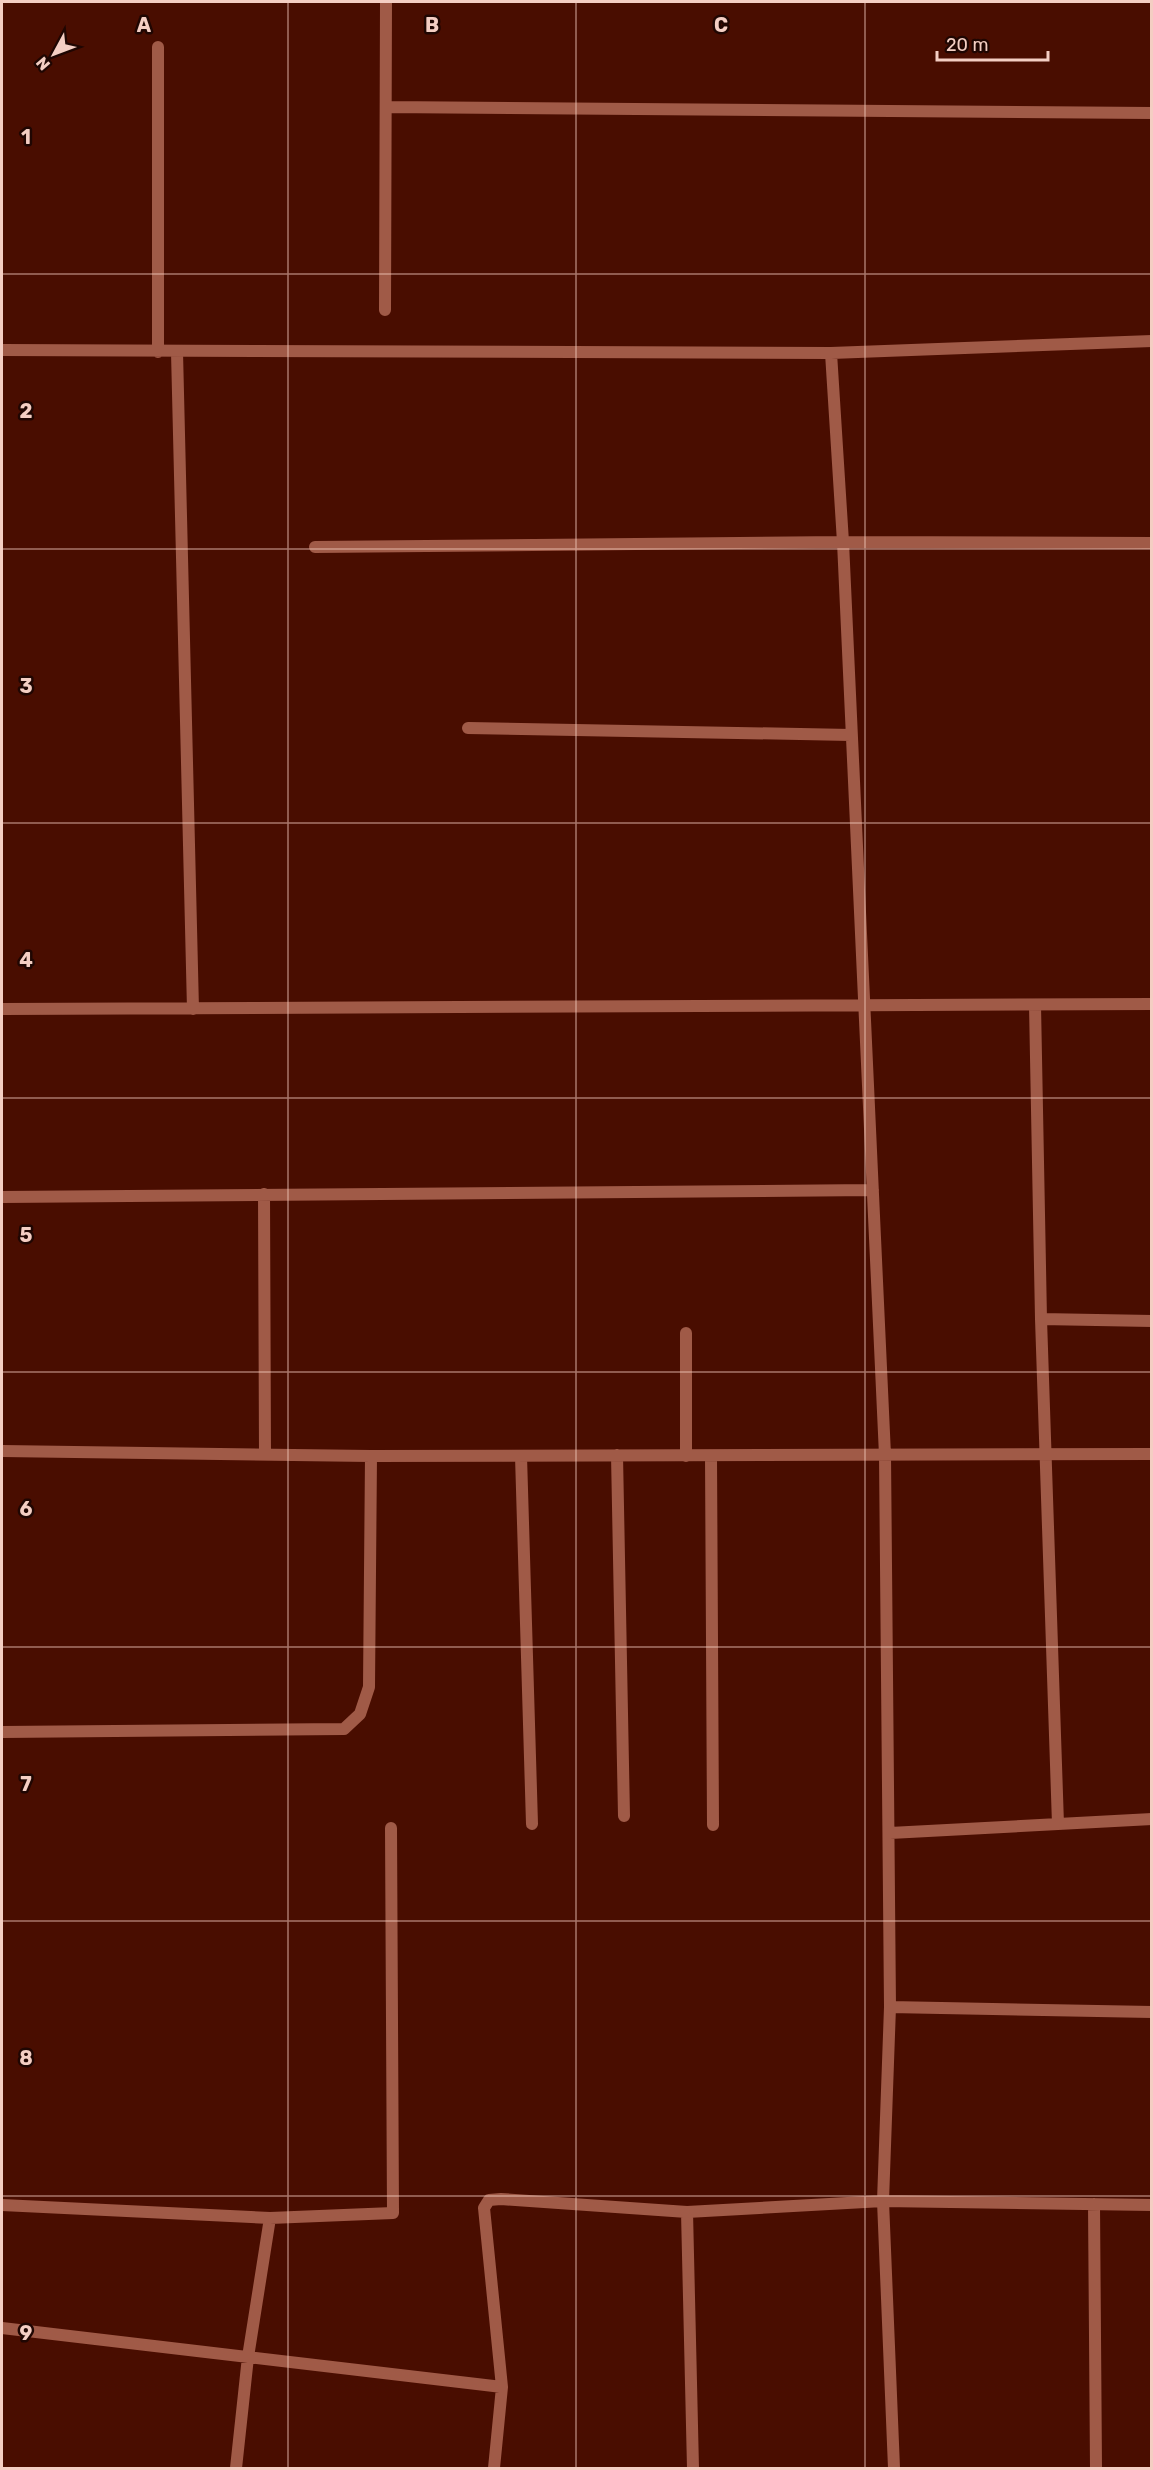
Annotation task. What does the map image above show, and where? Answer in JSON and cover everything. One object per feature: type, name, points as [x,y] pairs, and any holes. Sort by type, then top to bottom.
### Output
[{"type":"street","points":[[385,310],[386,2]]},
{"type":"street","points":[[158,47],[158,352]]},
{"type":"street","points":[[386,107],[1152,112]]},
{"type":"street","points":[[2,350],[831,353],[1152,341]]},
{"type":"street","points":[[177,352],[193,1009]]},
{"type":"street","points":[[831,353],[843,542],[885,1455],[890,2007],[883,2201],[894,2469]]},
{"type":"street","points":[[315,547],[843,542],[1152,543]]},
{"type":"street","points":[[468,728],[851,735]]},
{"type":"street","points":[[2,1009],[1152,1004]]},
{"type":"street","points":[[1035,1005],[1041,1319],[1058,1824]]},
{"type":"street","points":[[2,1197],[873,1190]]},
{"type":"street","points":[[264,1194],[265,1454]]},
{"type":"street","points":[[1041,1319],[1152,1320]]},
{"type":"street","points":[[686,1456],[687,1333]]},
{"type":"street","points":[[2,1451],[371,1456],[1152,1454]]},
{"type":"street","points":[[617,1455],[624,1816]]},
{"type":"street","points":[[2,1732],[344,1729],[360,1714],[369,1687],[371,1456]]},
{"type":"street","points":[[521,1456],[532,1824]]},
{"type":"street","points":[[711,1456],[713,1825]]},
{"type":"street","points":[[890,1833],[1152,1819]]},
{"type":"street","points":[[2,2205],[270,2218],[393,2213],[391,1828]]},
{"type":"street","points":[[890,2007],[1152,2012]]},
{"type":"street","points":[[494,2469],[502,2387],[484,2208],[489,2200],[687,2212],[883,2201],[1152,2205]]},
{"type":"street","points":[[1094,2204],[1096,2469]]},
{"type":"street","points":[[687,2212],[693,2469]]},
{"type":"street","points":[[236,2469],[248,2357],[270,2218]]},
{"type":"street","points":[[2,2328],[502,2387]]}]
